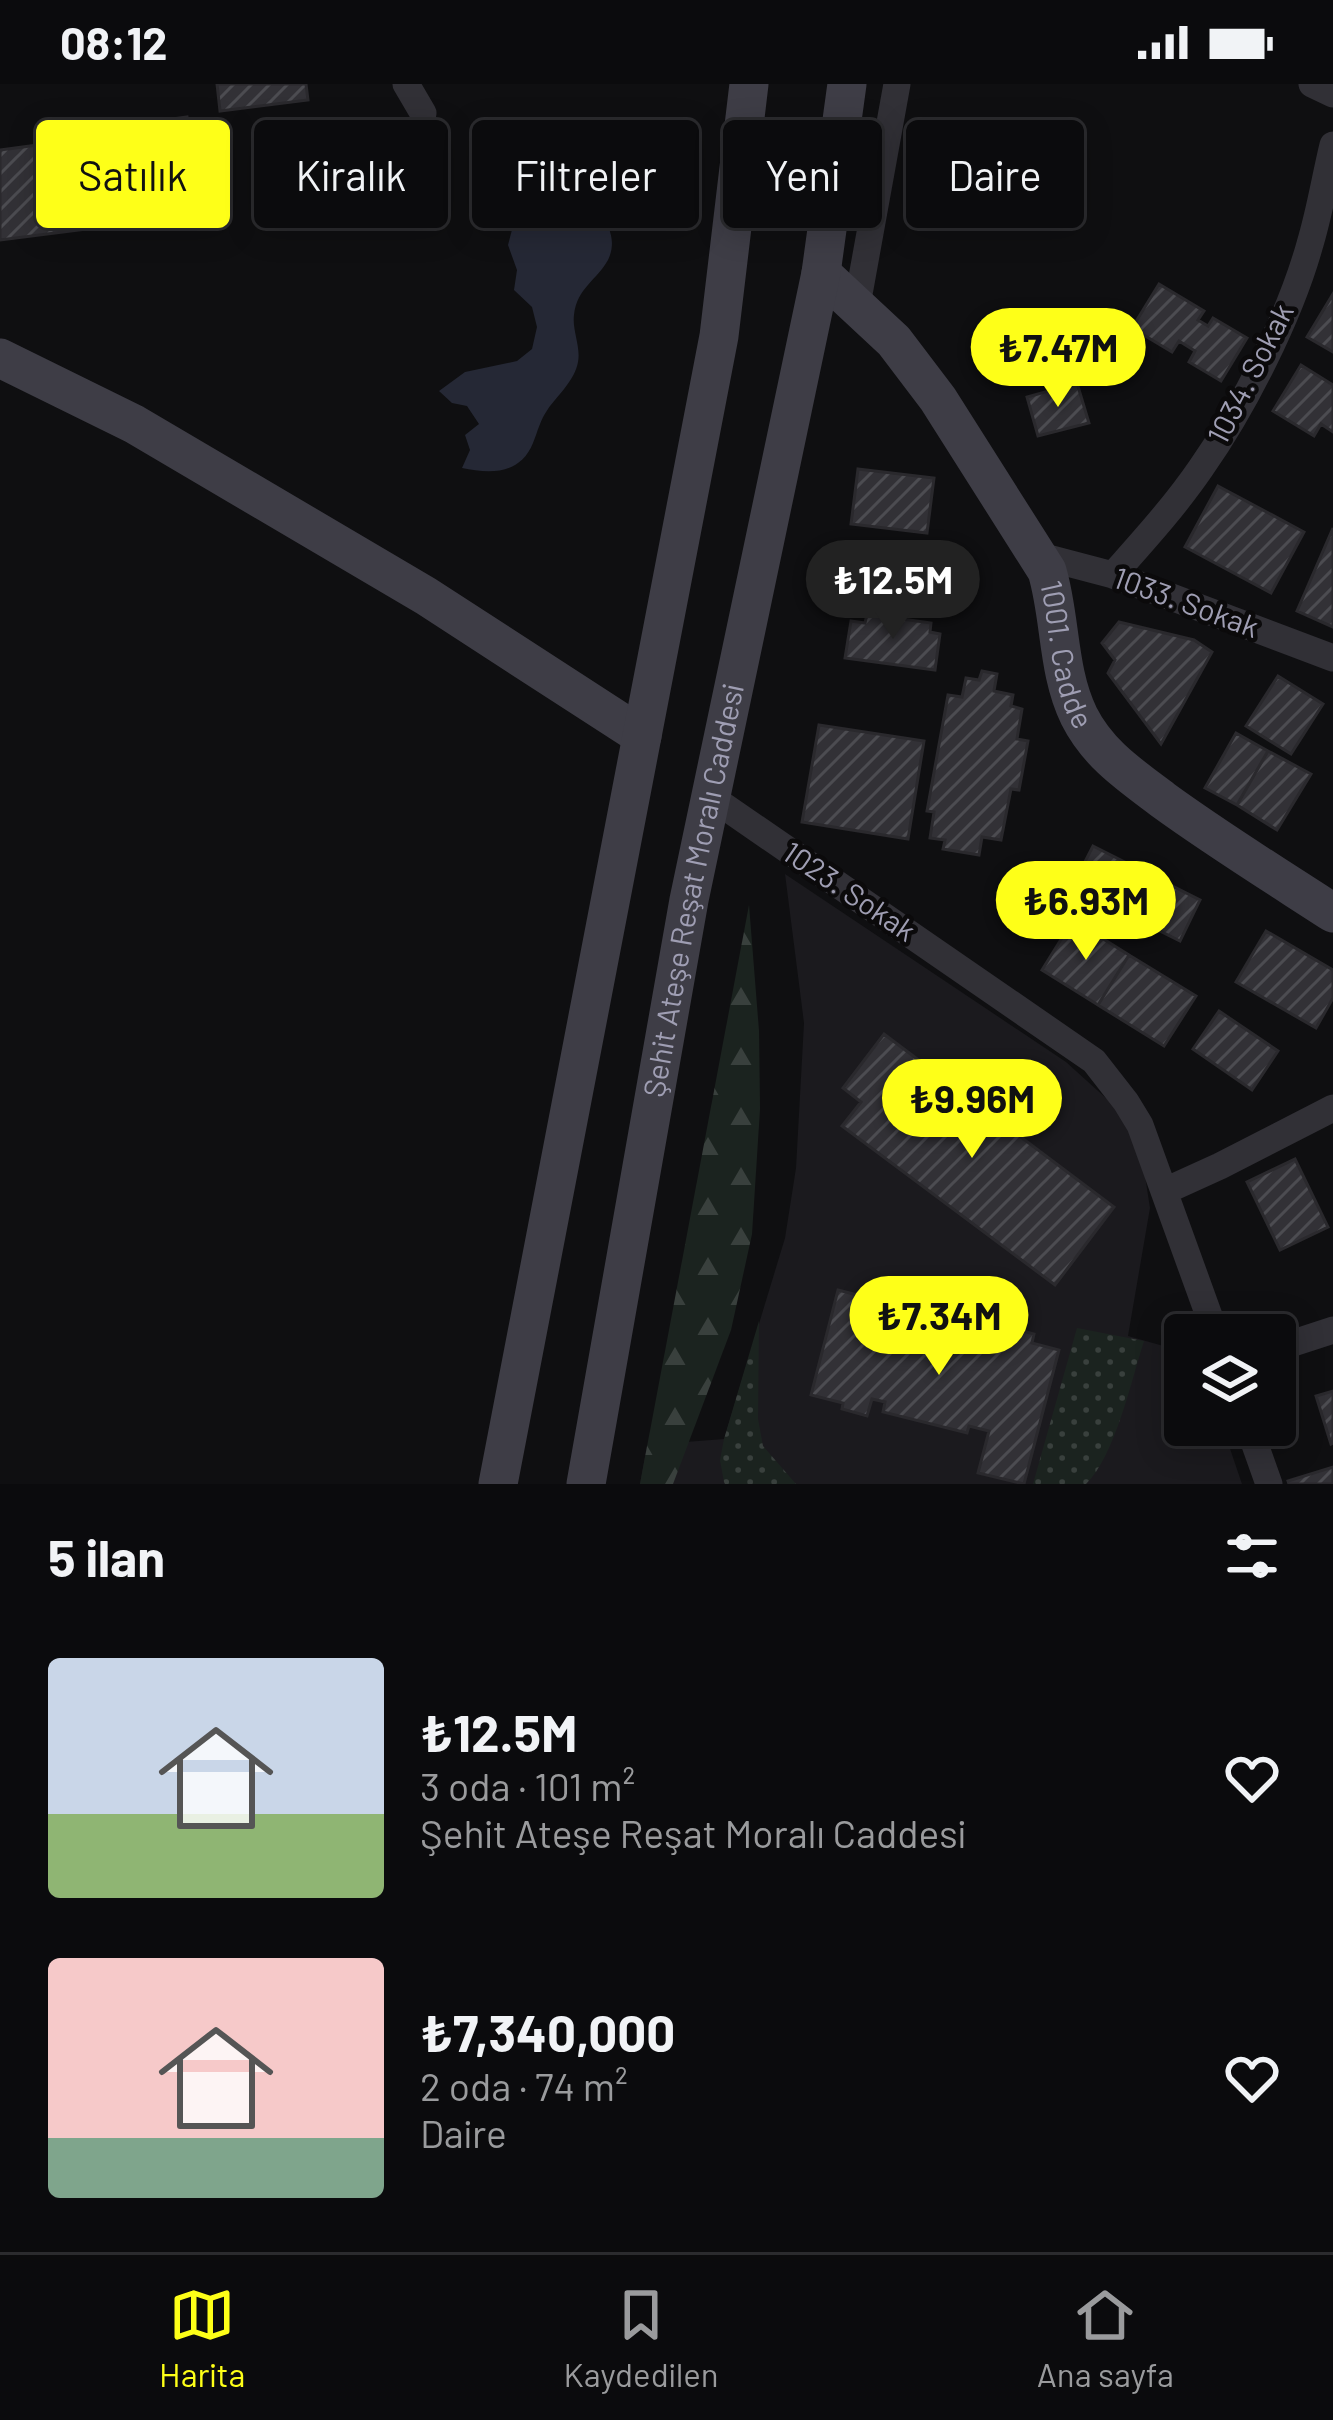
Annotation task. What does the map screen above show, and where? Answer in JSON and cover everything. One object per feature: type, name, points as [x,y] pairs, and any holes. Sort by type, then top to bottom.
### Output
[{"type":"main road","points":[[498,1484],[718,336],[749,84]]},
{"type":"main road","name":"Şehit Ateşe Reşat Moralı Caddesi","points":[[586,1484],[689,900],[821,273],[844,94]]},
{"type":"main road","name":"1001. Cadde","points":[[821,273],[894,341],[938,399],[1047,571],[1056,600],[1066,680],[1078,714],[1096,743],[1114,764],[1207,832],[1333,913]]},
{"type":"main road","points":[[0,358],[193,458],[427,596],[641,736]]},
{"type":"street","points":[[406,84],[423,113]]},
{"type":"street","points":[[857,304],[897,84]]},
{"type":"street","name":"1034. Sokak","points":[[1113,575],[1203,466],[1243,399],[1310,245],[1333,145]]},
{"type":"street","name":"1033. Sokak","points":[[1037,555],[1113,575],[1333,658]]},
{"type":"street","name":"1023. Sokak","points":[[711,797],[1094,1061],[1140,1125],[1209,1314]]},
{"type":"street","points":[[1165,1190],[1333,1108]]},
{"type":"street","points":[[1296,1342],[1333,1330]]},
{"type":"street","points":[[1255,1446],[1269,1484]]},
{"type":"shaded area","points":[[785,874],[1066,1062],[1118,1109],[1141,1150],[1150,1208],[1128,1336],[1164,1346],[1164,1446],[1229,1446],[1242,1484],[640,1484],[647,1445],[724,1439],[785,1238],[796,1168],[804,1023]]},
{"type":"green space","points":[[749,905],[760,1109],[752,1234],[731,1330],[673,1484],[640,1484]]},
{"type":"green space","points":[[759,1321],[758,1419],[763,1446],[796,1484],[724,1482],[720,1460],[724,1439]]},
{"type":"green space","points":[[1077,1328],[1144,1341],[1121,1417],[1086,1484],[1033,1484]]},
{"type":"water","points":[[512,228],[609,228],[612,239],[608,260],[576,306],[576,369],[545,413],[527,454],[503,470],[462,468],[470,450],[465,435],[479,424],[467,406],[452,403],[439,391],[465,372],[517,361],[532,349],[537,327],[532,307],[514,290],[517,270],[508,245]]},
{"type":"building","points":[[217,84],[306,84],[308,100],[220,111]]},
{"type":"building","points":[[36,145],[36,228],[87,229],[0,240],[0,150]]},
{"type":"building","points":[[1159,284],[1204,311],[1198,320],[1208,326],[1213,318],[1247,338],[1221,381],[1189,362],[1195,351],[1179,341],[1172,352],[1132,328]]},
{"type":"building","points":[[1333,294],[1333,352],[1307,337]]},
{"type":"building","points":[[1301,365],[1333,385],[1333,432],[1321,424],[1314,436],[1273,411]]},
{"type":"building","points":[[1077,383],[1089,423],[1038,436],[1027,397]]},
{"type":"building","points":[[858,469],[934,478],[927,533],[851,524]]},
{"type":"building","points":[[1218,486],[1304,532],[1271,593],[1185,547]]},
{"type":"building","points":[[1333,528],[1333,627],[1297,611]]},
{"type":"building","points":[[867,614],[931,623],[930,632],[940,634],[935,670],[845,658],[851,621],[865,623]]},
{"type":"building","points":[[1119,622],[1194,640],[1212,652],[1161,744],[1108,673],[1115,660],[1102,643]]},
{"type":"building","points":[[982,671],[997,674],[994,691],[1013,695],[1011,706],[1022,709],[1017,739],[1028,741],[1019,790],[1011,789],[1001,840],[982,837],[979,855],[943,849],[945,840],[930,838],[934,812],[927,811],[948,695],[962,697],[966,678],[979,680]]},
{"type":"building","points":[[1278,676],[1323,704],[1291,754],[1246,726]]},
{"type":"building","points":[[819,725],[924,741],[908,839],[802,822]]},
{"type":"building","points":[[1236,733],[1268,751],[1237,805],[1205,788]]},
{"type":"building","points":[[1268,751],[1311,774],[1277,830],[1237,805]]},
{"type":"building","points":[[1093,846],[1200,900],[1180,941],[1072,887]]},
{"type":"building","points":[[1073,920],[1129,955],[1098,1005],[1042,970]]},
{"type":"building","points":[[1266,931],[1333,970],[1333,998],[1316,1028],[1236,982]]},
{"type":"building","points":[[1129,955],[1196,996],[1164,1046],[1098,1005]]},
{"type":"building","points":[[1219,1011],[1278,1051],[1252,1090],[1193,1049]]},
{"type":"building","points":[[884,1034],[1114,1207],[1055,1285],[842,1126],[861,1102],[843,1088]]},
{"type":"building","points":[[1295,1159],[1328,1227],[1280,1250],[1247,1182]]},
{"type":"building","points":[[838,1290],[901,1306],[898,1319],[996,1344],[1001,1325],[1034,1334],[1032,1343],[1059,1350],[1024,1484],[978,1473],[989,1431],[969,1426],[967,1433],[883,1412],[885,1402],[872,1399],[867,1416],[842,1409],[843,1403],[811,1395]]},
{"type":"building","points":[[1333,1391],[1333,1443],[1331,1444],[1316,1396]]},
{"type":"building","points":[[1333,1467],[1333,1484],[1289,1484],[1288,1481]]}]
